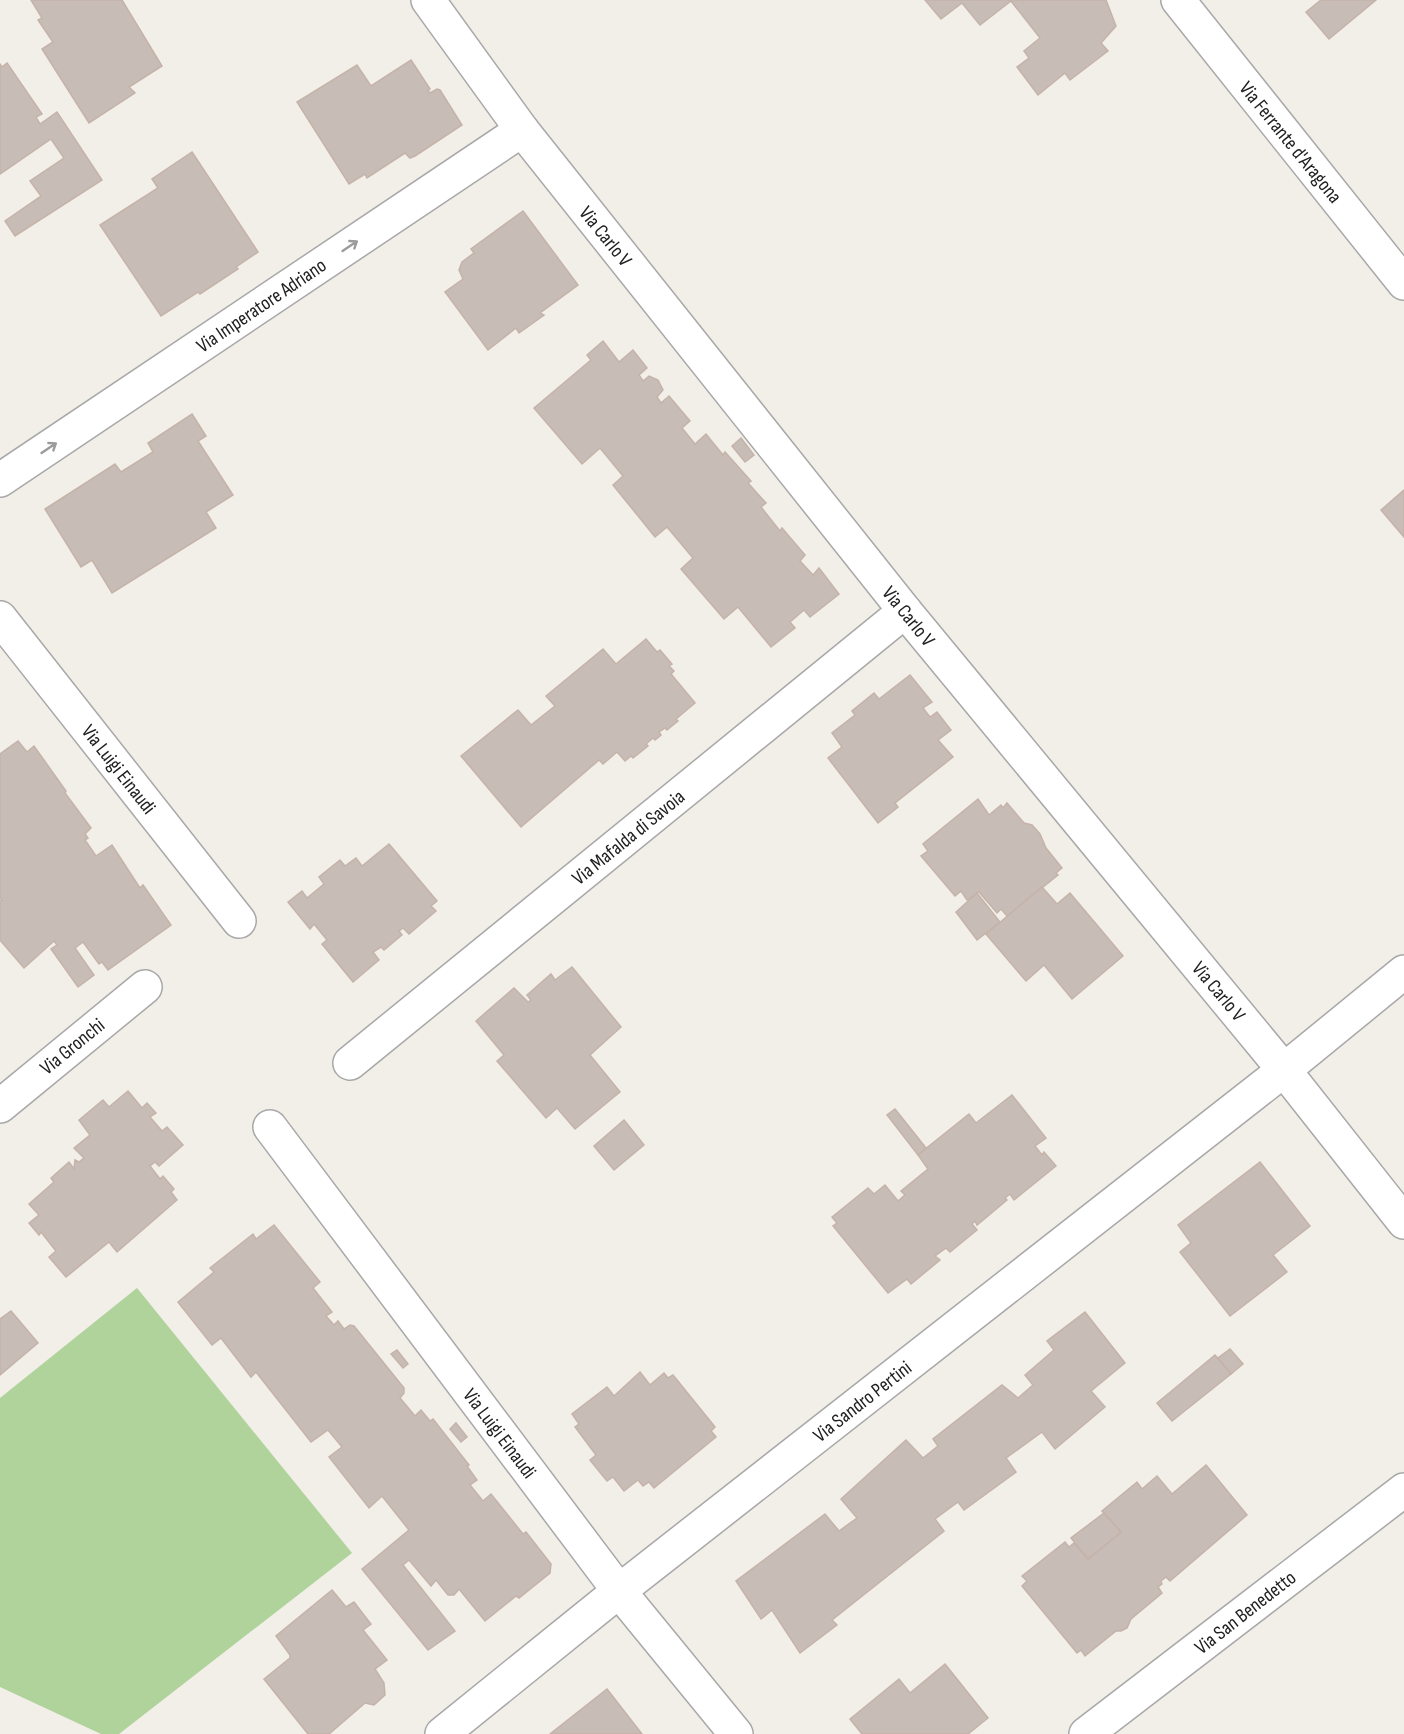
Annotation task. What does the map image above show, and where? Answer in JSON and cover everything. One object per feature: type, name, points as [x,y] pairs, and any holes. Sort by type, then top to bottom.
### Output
[{"type":"street","name":"Via Carlo V","points":[[428,0],[522,130],[905,611],[1284,1070],[1404,1222]]},
{"type":"street","name":"Via Ferrante d'Aragona","points":[[1178,0],[1404,283]]},
{"type":"street","name":"Via Imperatore Adriano","points":[[0,480],[522,130]]},
{"type":"street","name":"Via Mafalda di Savoia","points":[[350,1063],[905,611]]},
{"type":"street","name":"Via Luigi Einaudi","points":[[0,618],[239,921]]},
{"type":"street","name":"Via Sandro Pertini","points":[[442,1734],[619,1591],[1284,1070],[1404,972]]},
{"type":"street","name":"Via Gronchi","points":[[0,1106],[145,987]]},
{"type":"street","name":"Via Luigi Einaudi","points":[[270,1127],[619,1591],[736,1734]]},
{"type":"street","name":"Via San Benedetto","points":[[1086,1734],[1404,1490]]},
{"type":"green space","points":[[137,1288],[352,1553],[119,1734],[101,1734],[0,1687],[0,1398]]},
{"type":"building","points":[[31,0],[122,0],[162,66],[129,87],[135,93],[89,123],[42,49],[53,42],[38,20],[42,18]]},
{"type":"building","points":[[925,0],[1106,0],[1116,26],[1101,43],[1108,51],[1070,80],[1065,73],[1038,95],[1017,67],[1029,58],[1024,51],[1040,38],[1011,1],[980,25],[962,3],[941,19]]},
{"type":"building","points":[[1321,0],[1376,0],[1329,39],[1306,12]]},
{"type":"building","points":[[411,60],[430,89],[428,91],[430,93],[437,89],[440,90],[462,125],[415,156],[410,158],[405,153],[367,178],[365,174],[349,184],[297,102],[357,65],[371,86]]},
{"type":"building","points":[[7,63],[42,114],[36,117],[40,124],[57,112],[102,180],[15,236],[5,221],[41,196],[30,181],[64,158],[51,139],[0,174],[0,64],[2,67]]},
{"type":"building","points":[[192,152],[258,252],[236,267],[238,269],[161,316],[100,225],[158,188],[152,179]]},
{"type":"building","points":[[523,211],[578,285],[540,313],[544,315],[519,333],[516,328],[488,350],[445,292],[463,279],[459,270],[462,262],[474,253],[471,249]]},
{"type":"building","points":[[603,341],[619,362],[633,350],[647,368],[639,375],[643,381],[649,376],[658,380],[663,390],[657,397],[661,403],[669,396],[690,421],[682,428],[695,444],[706,434],[723,455],[725,452],[751,481],[748,483],[766,503],[761,507],[780,531],[782,528],[805,555],[800,561],[813,575],[819,568],[839,594],[810,617],[804,610],[790,622],[795,628],[771,647],[738,607],[724,619],[681,569],[693,558],[667,527],[655,537],[613,485],[623,476],[600,448],[582,464],[534,408],[591,360],[587,355]]},
{"type":"building","points":[[192,414],[206,436],[198,441],[233,495],[206,512],[216,528],[112,593],[92,560],[81,567],[45,509],[115,464],[121,472],[153,452],[148,443]]},
{"type":"building","points":[[741,438],[754,455],[745,462],[732,446]]},
{"type":"building","points":[[1404,490],[1404,537],[1381,510]]},
{"type":"building","points":[[646,639],[672,664],[669,666],[674,671],[671,674],[695,703],[667,730],[665,728],[659,732],[661,735],[655,740],[653,738],[646,744],[648,746],[633,758],[631,756],[625,761],[617,752],[603,764],[599,760],[521,827],[461,756],[518,710],[531,725],[555,706],[546,696],[603,649],[616,664]]},
{"type":"building","points":[[910,675],[932,702],[923,708],[930,717],[937,712],[951,730],[938,740],[953,757],[895,803],[898,807],[878,823],[828,758],[842,747],[832,733],[855,715],[852,711],[874,693],[879,699]]},
{"type":"building","points":[[18,741],[27,752],[34,746],[66,791],[65,793],[91,828],[85,834],[88,838],[85,840],[96,856],[112,845],[140,888],[143,885],[171,925],[108,970],[102,962],[99,964],[83,942],[75,948],[94,975],[78,987],[51,949],[57,945],[54,941],[24,968],[0,940],[0,901],[2,900],[0,898],[0,754]]},
{"type":"building","points":[[978,799],[989,815],[1001,805],[1003,808],[1007,803],[1024,823],[1032,825],[1040,834],[1046,848],[1062,868],[1056,873],[1058,875],[1007,916],[1001,909],[997,913],[979,892],[967,900],[961,891],[955,896],[921,856],[928,851],[923,844]]},
{"type":"building","points":[[389,844],[437,901],[431,906],[436,911],[409,934],[403,928],[399,931],[402,935],[384,950],[381,947],[373,952],[379,960],[353,982],[322,944],[327,940],[314,924],[310,929],[288,902],[302,891],[307,898],[324,884],[319,877],[340,860],[345,866],[356,858],[362,866]]},
{"type":"building","points":[[1042,887],[1057,904],[1070,893],[1123,956],[1072,999],[1044,965],[1026,981],[986,934]]},
{"type":"building","points":[[977,893],[1000,922],[977,940],[956,912]]},
{"type":"building","points":[[572,967],[621,1027],[590,1055],[620,1092],[575,1129],[557,1108],[546,1118],[497,1061],[504,1055],[476,1021],[514,988],[528,1002],[531,1000],[527,995],[551,974],[555,980]]},
{"type":"building","points":[[128,1091],[142,1108],[147,1103],[156,1113],[150,1117],[162,1131],[167,1127],[183,1145],[159,1166],[155,1162],[150,1166],[160,1179],[163,1176],[174,1189],[171,1192],[177,1200],[117,1252],[109,1242],[66,1277],[49,1257],[56,1251],[41,1232],[39,1235],[29,1223],[39,1215],[29,1204],[54,1182],[51,1178],[69,1162],[74,1169],[75,1160],[79,1162],[84,1158],[74,1148],[90,1135],[79,1120],[103,1100],[109,1107]]},
{"type":"building","points":[[1012,1095],[1046,1138],[1035,1146],[1042,1155],[1044,1152],[1056,1166],[1014,1200],[1010,1194],[1005,1198],[1007,1200],[977,1225],[975,1221],[972,1224],[977,1230],[950,1252],[946,1248],[935,1256],[940,1260],[911,1284],[907,1279],[888,1293],[833,1226],[837,1223],[832,1217],[868,1188],[874,1194],[885,1185],[898,1201],[905,1195],[901,1191],[928,1169],[918,1155],[969,1114],[976,1123]]},
{"type":"building","points":[[895,1109],[926,1148],[918,1155],[887,1115]]},
{"type":"building","points":[[624,1120],[644,1145],[614,1170],[594,1146]]},
{"type":"building","points":[[1260,1162],[1310,1226],[1273,1255],[1287,1272],[1230,1316],[1180,1252],[1191,1243],[1178,1225]]},
{"type":"building","points":[[274,1225],[320,1282],[313,1288],[332,1312],[326,1316],[334,1325],[338,1321],[344,1329],[350,1325],[354,1326],[404,1388],[404,1393],[400,1398],[415,1416],[421,1410],[430,1421],[433,1419],[469,1465],[467,1466],[477,1480],[470,1485],[483,1501],[491,1494],[523,1534],[526,1532],[551,1564],[550,1573],[485,1621],[459,1589],[454,1595],[448,1595],[436,1580],[431,1586],[409,1560],[403,1565],[455,1631],[428,1650],[362,1569],[409,1530],[382,1496],[369,1508],[329,1457],[342,1447],[328,1430],[311,1442],[256,1372],[251,1377],[221,1338],[212,1345],[178,1302],[214,1272],[210,1268],[253,1234],[256,1239]]},
{"type":"building","points":[[11,1311],[38,1343],[0,1375],[0,1319]]},
{"type":"building","points":[[1085,1312],[1125,1363],[1091,1391],[1105,1407],[1055,1449],[1042,1432],[1006,1458],[1016,1472],[964,1510],[958,1502],[935,1519],[944,1531],[832,1620],[837,1625],[800,1653],[772,1610],[761,1619],[736,1581],[825,1514],[839,1531],[857,1518],[841,1499],[906,1440],[923,1458],[938,1446],[933,1439],[1002,1385],[1018,1398],[1033,1385],[1025,1375],[1054,1350],[1047,1341]]},
{"type":"building","points":[[1230,1349],[1243,1364],[1231,1374],[1218,1358]]},
{"type":"building","points":[[397,1350],[408,1364],[403,1368],[391,1354]]},
{"type":"building","points":[[1215,1355],[1231,1374],[1172,1421],[1157,1403]]},
{"type":"building","points":[[640,1372],[650,1385],[664,1373],[668,1378],[673,1375],[715,1427],[711,1431],[716,1437],[654,1488],[649,1482],[643,1486],[638,1480],[624,1491],[613,1477],[607,1481],[590,1460],[596,1455],[575,1427],[579,1424],[572,1414],[607,1387],[614,1396]]},
{"type":"building","points":[[456,1423],[467,1437],[461,1442],[450,1429]]},
{"type":"building","points":[[1206,1465],[1247,1515],[1170,1581],[1166,1577],[1161,1581],[1162,1584],[1158,1587],[1162,1593],[1131,1619],[1127,1628],[1116,1631],[1085,1656],[1081,1650],[1077,1653],[1022,1586],[1027,1581],[1022,1576],[1065,1542],[1069,1547],[1074,1543],[1088,1559],[1121,1532],[1102,1511],[1137,1482],[1142,1489],[1157,1476],[1172,1494]]},
{"type":"building","points":[[1104,1513],[1121,1532],[1088,1559],[1071,1538]]},
{"type":"building","points":[[332,1590],[346,1607],[354,1602],[371,1624],[363,1630],[387,1660],[375,1669],[384,1683],[385,1695],[374,1705],[365,1703],[329,1734],[308,1734],[264,1679],[290,1658],[276,1636]]},
{"type":"building","points":[[945,1664],[988,1718],[968,1734],[862,1734],[850,1719],[899,1679],[910,1693]]},
{"type":"building","points":[[607,1689],[642,1734],[550,1734]]}]
